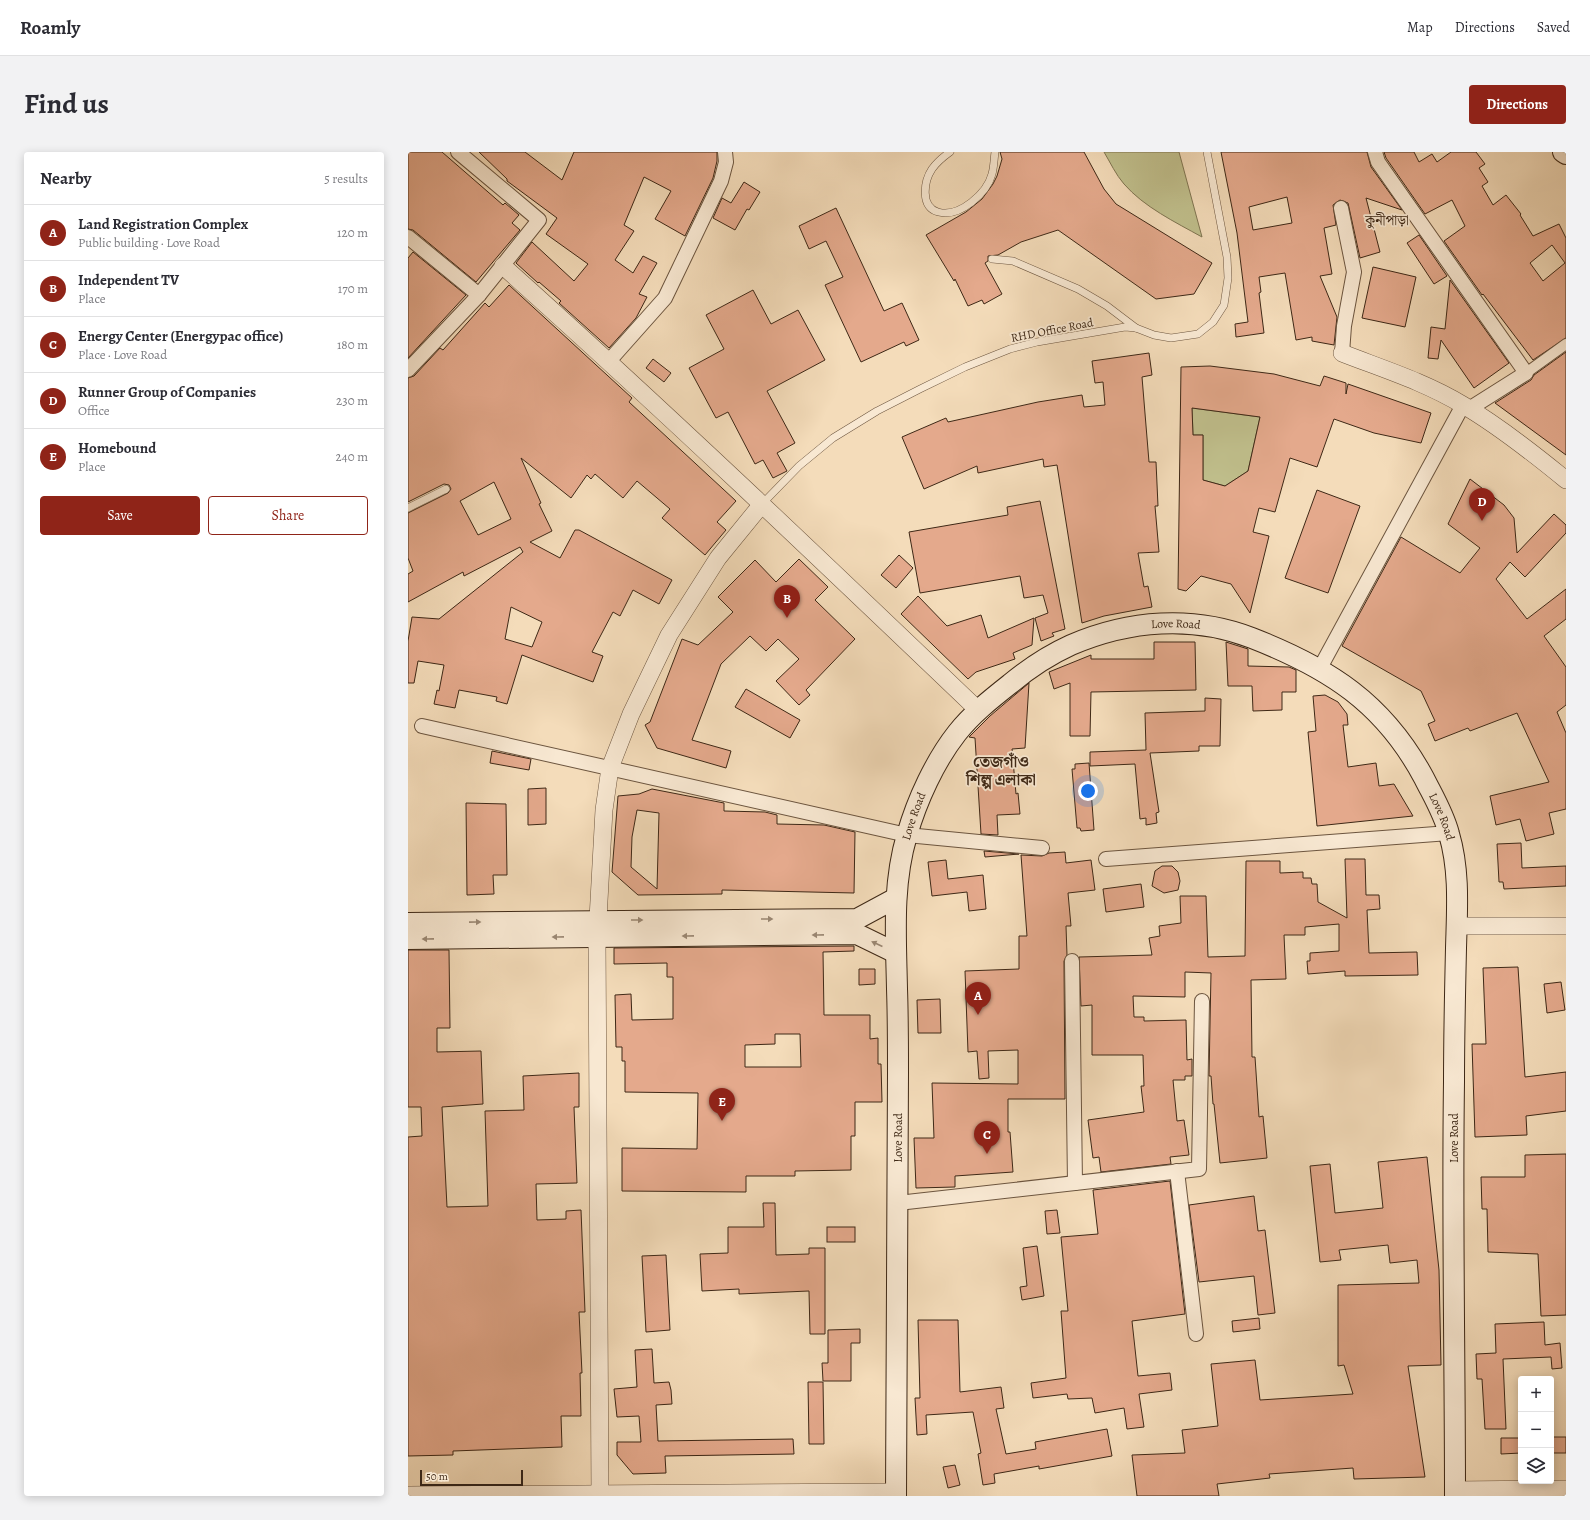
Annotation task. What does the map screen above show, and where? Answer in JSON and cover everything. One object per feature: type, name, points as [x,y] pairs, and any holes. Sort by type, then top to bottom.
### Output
[{"type":"main road","name":"Love Road","points":[[896,1494],[898,1204],[896,898],[907,835],[929,778],[940,756],[958,730],[978,710],[1017,678],[1064,648],[1110,632],[1160,623],[1198,624],[1240,634],[1274,647],[1320,668],[1349,687],[1381,717],[1415,762],[1439,806],[1449,833],[1457,886],[1454,1084],[1455,1493]]},
{"type":"main road","points":[[857,927],[896,898]]},
{"type":"main road","points":[[408,923],[598,928],[857,927],[896,953]]},
{"type":"main road","points":[[408,939],[598,928]]},
{"type":"street","points":[[408,370],[480,295],[540,220],[458,152]]},
{"type":"street","points":[[609,361],[665,298],[721,181],[726,162],[725,152]]},
{"type":"street","points":[[1375,152],[1378,162],[1526,373]]},
{"type":"street","points":[[1341,208],[1354,272],[1344,326],[1342,353],[1426,386],[1466,407],[1524,445],[1566,480]]},
{"type":"street","points":[[409,240],[480,295]]},
{"type":"street","points":[[503,266],[609,361],[762,504],[978,710]]},
{"type":"street","points":[[1320,668],[1466,407],[1526,373],[1566,344]]},
{"type":"street","points":[[600,1495],[598,928],[604,810],[610,768],[631,714],[673,629],[718,558],[762,504]]},
{"type":"street","points":[[422,726],[907,835],[1042,848]]},
{"type":"street","points":[[1106,859],[1449,833]]},
{"type":"street","points":[[1456,926],[1566,926]]},
{"type":"street","points":[[1072,961],[1075,1183]]},
{"type":"street","points":[[898,1204],[1199,1169],[1202,1001]]},
{"type":"street","points":[[1177,1171],[1196,1334]]},
{"type":"street","points":[[1455,1493],[1566,1489]]},
{"type":"street","points":[[408,1494],[896,1494]]},
{"type":"lane","points":[[950,152],[941,158],[932,170],[926,186],[927,202],[932,208],[939,212],[953,212],[967,207],[980,194],[992,175],[994,155],[988,152]]},
{"type":"lane","name":"RHD Office Road","points":[[762,504],[799,466],[834,438],[877,411],[965,367],[1010,349],[1037,342],[1125,327],[1136,328],[1154,335],[1171,338],[1198,334],[1213,322],[1224,305],[1228,278],[1227,257],[1207,152]]},
{"type":"lane","points":[[992,259],[1013,261],[1078,289],[1107,306],[1136,328]]},
{"type":"lane","points":[[408,508],[446,489]]},
{"type":"shaded area","points":[[1104,152],[1179,152],[1202,237],[1160,214],[1141,200],[1118,177]]},
{"type":"shaded area","points":[[1192,408],[1260,417],[1248,471],[1225,486],[1203,480],[1203,435],[1193,435]]},
{"type":"building","points":[[408,152],[442,152],[503,205],[505,203],[519,215],[512,223],[520,230],[476,282],[413,230],[408,229]]},
{"type":"building","points":[[479,152],[525,152],[562,180],[574,152],[717,152],[717,161],[713,178],[685,236],[655,219],[671,191],[644,177],[624,225],[634,231],[615,260],[633,273],[643,256],[657,263],[639,294],[647,297],[636,318],[609,348],[559,303],[561,301],[516,263],[532,242],[574,281],[588,264],[546,234],[557,218],[507,181],[507,179]]},
{"type":"building","points":[[1000,152],[1084,152],[1104,189],[1116,204],[1212,263],[1194,294],[1156,299],[1058,230],[1021,242],[998,255],[988,256],[988,261],[985,263],[1002,294],[984,304],[982,300],[968,306],[955,279],[954,281],[926,235],[966,212],[982,199],[997,176],[1002,159]]},
{"type":"building","points":[[1221,152],[1367,152],[1371,167],[1402,210],[1366,198],[1380,252],[1360,258],[1348,203],[1340,200],[1333,205],[1336,225],[1324,228],[1332,274],[1320,276],[1337,317],[1334,345],[1312,341],[1312,337],[1296,340],[1285,273],[1259,277],[1261,292],[1259,293],[1264,333],[1236,337],[1235,324],[1248,322],[1237,233]],"holes":[[[1287,197],[1292,223],[1253,230],[1249,207]]]},
{"type":"building","points":[[1384,152],[1414,152],[1419,162],[1432,154],[1437,162],[1451,152],[1476,152],[1485,164],[1479,168],[1488,182],[1482,186],[1493,205],[1506,195],[1521,214],[1520,215],[1533,236],[1559,224],[1566,238],[1566,338],[1533,360],[1483,294],[1482,295],[1444,241],[1465,226],[1452,200],[1425,214],[1386,158]],"holes":[[[1552,245],[1565,263],[1543,281],[1530,263]]]},
{"type":"building","points":[[744,182],[760,192],[749,210],[747,209],[735,230],[713,218],[722,198],[731,203]]},
{"type":"building","points":[[836,208],[884,311],[902,303],[919,340],[906,346],[904,342],[861,362],[825,285],[843,277],[826,241],[809,249],[799,226]]},
{"type":"building","points":[[1419,235],[1447,276],[1434,284],[1407,243]]},
{"type":"building","points":[[413,252],[466,295],[408,358],[408,258]]},
{"type":"building","points":[[1373,267],[1416,277],[1405,327],[1362,318]]},
{"type":"building","points":[[1450,280],[1509,363],[1474,388],[1441,340],[1438,359],[1428,358],[1431,327],[1445,329]]},
{"type":"building","points":[[509,285],[632,398],[629,402],[736,501],[717,522],[726,530],[705,555],[662,518],[670,509],[637,481],[623,498],[595,474],[591,479],[587,475],[571,498],[521,458],[541,503],[539,504],[552,531],[530,542],[560,558],[575,530],[579,530],[672,580],[659,604],[633,590],[620,616],[613,612],[592,652],[603,656],[593,682],[522,655],[507,704],[496,701],[497,697],[459,690],[455,708],[434,704],[437,690],[439,691],[444,665],[418,661],[414,683],[408,683],[408,641],[412,617],[439,619],[523,552],[520,547],[464,576],[463,572],[408,602],[408,574],[413,571],[408,558],[408,513],[448,493],[451,489],[449,485],[444,484],[408,502],[408,378],[414,376],[440,348],[443,350],[485,303],[489,307]],"holes":[[[494,482],[511,519],[478,535],[460,501]],[[511,607],[542,622],[532,647],[505,639]]]},
{"type":"building","points":[[753,290],[771,324],[798,310],[825,360],[767,391],[795,443],[777,453],[787,471],[773,478],[763,460],[755,464],[728,412],[716,418],[689,368],[724,349],[706,315]]},
{"type":"building","points":[[1566,352],[1566,455],[1495,403],[1531,380],[1534,375]]},
{"type":"building","points":[[1149,353],[1152,375],[1142,377],[1149,462],[1156,462],[1158,506],[1155,506],[1159,552],[1138,553],[1144,587],[1148,586],[1152,607],[1104,616],[1082,623],[1057,465],[1044,467],[1043,459],[978,473],[977,466],[924,489],[902,437],[946,418],[948,422],[1038,402],[1082,395],[1084,407],[1105,405],[1103,382],[1095,383],[1092,361]]},
{"type":"building","points":[[653,359],[671,373],[664,382],[646,368]]},
{"type":"building","points":[[1210,366],[1274,374],[1320,386],[1324,376],[1346,383],[1346,394],[1348,384],[1431,413],[1421,443],[1374,433],[1334,419],[1317,467],[1290,458],[1275,512],[1259,508],[1253,532],[1269,536],[1250,613],[1231,584],[1201,576],[1186,591],[1178,589],[1181,367]],"holes":[[[1192,408],[1260,417],[1248,471],[1225,486],[1203,480],[1203,435],[1193,435]]]},
{"type":"building","points":[[1470,479],[1504,505],[1514,518],[1517,553],[1554,514],[1566,525],[1566,533],[1525,577],[1510,562],[1496,579],[1527,619],[1566,589],[1566,619],[1544,636],[1566,667],[1566,705],[1557,712],[1566,733],[1566,809],[1549,813],[1554,834],[1526,841],[1520,819],[1496,825],[1490,796],[1549,782],[1517,713],[1470,731],[1468,728],[1435,741],[1428,724],[1435,721],[1421,691],[1342,646],[1401,537],[1460,573],[1480,548],[1448,524]]},
{"type":"building","points":[[1317,490],[1360,506],[1328,593],[1285,578]]},
{"type":"building","points":[[1040,501],[1065,629],[1052,633],[1054,636],[1041,641],[1035,618],[1048,613],[1043,595],[1024,598],[1020,576],[920,593],[909,532],[1008,515],[1007,507]]},
{"type":"building","points":[[899,555],[913,568],[896,588],[881,575]]},
{"type":"building","points":[[799,559],[828,587],[815,600],[855,639],[806,690],[810,695],[799,705],[776,681],[799,659],[778,639],[766,651],[750,636],[721,664],[692,740],[731,751],[726,768],[657,748],[645,725],[650,722],[682,639],[698,645],[733,612],[718,597],[755,560],[776,582]]},
{"type":"building","points":[[918,596],[947,626],[981,615],[988,638],[1034,618],[1032,645],[1013,653],[1015,659],[976,672],[968,679],[901,614]]},
{"type":"building","points":[[1154,642],[1195,642],[1196,690],[1091,692],[1090,736],[1070,736],[1070,683],[1054,689],[1049,672],[1091,655],[1091,659],[1154,659]]},
{"type":"building","points":[[1226,642],[1248,649],[1248,666],[1289,667],[1296,670],[1296,692],[1282,692],[1282,710],[1253,711],[1252,686],[1228,686]]},
{"type":"building","points":[[1029,683],[1025,748],[1012,749],[1016,794],[1018,793],[1020,814],[997,815],[998,835],[981,834],[975,738],[969,737],[990,716]]},
{"type":"building","points":[[746,689],[800,720],[790,738],[735,707]]},
{"type":"building","points":[[1325,695],[1338,702],[1347,714],[1348,725],[1343,725],[1348,767],[1376,763],[1379,786],[1394,784],[1413,816],[1317,826],[1308,732],[1316,731],[1313,696]]},
{"type":"building","points":[[1205,698],[1221,699],[1220,746],[1199,746],[1199,751],[1150,753],[1159,812],[1156,813],[1157,823],[1146,825],[1146,818],[1140,819],[1135,764],[1090,766],[1090,752],[1146,750],[1145,713],[1205,711]]},
{"type":"building","points":[[492,751],[531,759],[529,770],[490,763]]},
{"type":"building","points":[[1089,763],[1094,830],[1081,831],[1080,828],[1077,828],[1072,769],[1075,769],[1075,764]]},
{"type":"building","points":[[546,788],[546,824],[528,825],[528,789]]},
{"type":"building","points":[[652,789],[724,803],[724,811],[765,812],[777,815],[777,824],[824,825],[855,832],[854,893],[722,890],[722,894],[638,895],[612,872],[618,796],[639,794]],"holes":[[[637,810],[659,813],[657,889],[631,867],[632,837]]]},
{"type":"building","points":[[466,803],[506,804],[507,875],[493,875],[494,894],[467,895]]},
{"type":"building","points":[[1521,843],[1522,868],[1566,866],[1566,886],[1504,889],[1503,882],[1499,882],[1497,844]]},
{"type":"building","points":[[984,851],[1019,854],[985,857]]},
{"type":"building","points":[[1065,852],[1066,863],[1091,860],[1095,890],[1068,893],[1071,926],[1066,926],[1067,955],[1064,961],[1065,1099],[1008,1099],[1008,1132],[1010,1132],[1013,1172],[955,1176],[955,1187],[916,1188],[914,1138],[934,1138],[932,1083],[1018,1084],[1018,1050],[988,1051],[989,1078],[979,1079],[977,1051],[968,1052],[965,971],[1019,969],[1019,936],[1027,936],[1021,855],[1042,856],[1049,853]]},
{"type":"building","points":[[1345,859],[1365,859],[1366,895],[1379,895],[1380,909],[1367,910],[1369,953],[1417,952],[1418,975],[1345,976],[1345,971],[1308,974],[1307,961],[1310,961],[1310,953],[1339,951],[1339,924],[1305,927],[1305,935],[1284,935],[1286,979],[1251,980],[1252,1057],[1255,1057],[1259,1117],[1263,1116],[1267,1158],[1220,1163],[1211,1076],[1209,1076],[1211,973],[1185,972],[1185,997],[1133,996],[1134,1017],[1144,1017],[1144,1021],[1186,1020],[1187,1060],[1192,1059],[1192,1076],[1185,1076],[1185,1080],[1173,1080],[1177,1121],[1184,1120],[1189,1155],[1170,1157],[1171,1164],[1101,1172],[1099,1157],[1093,1158],[1088,1120],[1144,1112],[1141,1086],[1144,1086],[1143,1055],[1092,1055],[1092,1005],[1081,1006],[1079,957],[1152,955],[1149,938],[1160,936],[1159,926],[1181,923],[1180,896],[1206,896],[1208,957],[1245,956],[1246,861],[1280,861],[1280,873],[1303,872],[1303,878],[1311,878],[1312,884],[1317,884],[1318,902],[1347,918]]},
{"type":"building","points":[[946,860],[948,879],[983,875],[986,909],[969,911],[967,892],[932,896],[928,862]]},
{"type":"building","points":[[1162,866],[1172,866],[1178,872],[1180,881],[1178,890],[1164,893],[1152,886],[1155,871]]},
{"type":"building","points":[[1141,884],[1144,907],[1106,912],[1103,889]]},
{"type":"building","points":[[854,946],[854,951],[823,952],[824,1015],[870,1015],[870,1039],[878,1038],[878,1064],[881,1064],[882,1102],[855,1102],[855,1136],[851,1136],[851,1170],[795,1171],[795,1176],[746,1176],[746,1192],[622,1191],[622,1148],[697,1149],[698,1093],[625,1092],[625,1061],[622,1061],[622,1047],[616,1047],[615,995],[631,994],[632,1020],[673,1019],[673,977],[667,977],[667,963],[614,964],[614,948]],"holes":[[[775,1034],[800,1034],[801,1067],[745,1067],[745,1045],[775,1044]]]},
{"type":"building","points":[[408,950],[449,950],[450,1028],[437,1028],[437,1052],[481,1051],[483,1104],[442,1107],[447,1207],[488,1206],[485,1111],[524,1110],[523,1076],[579,1073],[579,1107],[574,1107],[577,1183],[536,1184],[537,1220],[566,1219],[566,1211],[581,1210],[585,1312],[579,1312],[582,1373],[580,1373],[581,1416],[561,1416],[562,1447],[453,1451],[453,1455],[408,1456],[408,1137],[422,1136],[421,1107],[408,1107]]},
{"type":"building","points":[[1518,967],[1525,1077],[1566,1072],[1566,1111],[1526,1116],[1527,1135],[1475,1137],[1472,1044],[1486,1044],[1483,968]]},
{"type":"building","points":[[859,969],[875,969],[875,984],[859,985]]},
{"type":"building","points":[[1561,982],[1565,1010],[1547,1013],[1544,984]]},
{"type":"building","points":[[940,999],[941,1033],[918,1033],[917,1000]]},
{"type":"building","points":[[1566,1154],[1566,1315],[1541,1316],[1538,1254],[1488,1252],[1487,1209],[1482,1209],[1481,1177],[1525,1177],[1525,1155]]},
{"type":"building","points":[[1427,1157],[1439,1270],[1441,1365],[1408,1366],[1425,1477],[1354,1479],[1353,1468],[1269,1474],[1270,1478],[1217,1484],[1219,1496],[1137,1496],[1132,1455],[1185,1453],[1182,1430],[1218,1426],[1211,1364],[1255,1360],[1260,1400],[1353,1394],[1344,1365],[1338,1366],[1338,1285],[1419,1283],[1417,1260],[1390,1263],[1388,1245],[1339,1250],[1341,1260],[1320,1262],[1310,1166],[1330,1164],[1335,1213],[1383,1208],[1378,1162]]},
{"type":"building","points":[[1170,1181],[1185,1314],[1132,1321],[1138,1376],[1170,1373],[1172,1390],[1139,1394],[1144,1427],[1127,1429],[1124,1408],[1095,1413],[1092,1398],[1068,1399],[1067,1394],[1033,1398],[1031,1383],[1066,1378],[1061,1311],[1068,1311],[1061,1237],[1098,1234],[1093,1190]]},
{"type":"building","points":[[1254,1196],[1258,1231],[1265,1230],[1275,1313],[1258,1315],[1254,1276],[1199,1282],[1189,1205]]},
{"type":"building","points":[[763,1203],[775,1203],[776,1255],[809,1254],[809,1248],[825,1248],[825,1334],[810,1334],[809,1291],[739,1294],[739,1289],[702,1291],[700,1254],[728,1253],[728,1227],[764,1227]]},
{"type":"building","points":[[1057,1210],[1060,1233],[1047,1234],[1045,1211]]},
{"type":"building","points":[[827,1227],[855,1227],[855,1242],[827,1242]]},
{"type":"building","points":[[1037,1246],[1044,1296],[1022,1300],[1020,1287],[1027,1286],[1023,1248]]},
{"type":"building","points":[[666,1255],[670,1330],[646,1332],[642,1256]]},
{"type":"building","points":[[1259,1318],[1260,1329],[1233,1332],[1232,1321]]},
{"type":"building","points":[[918,1320],[958,1320],[960,1392],[1001,1387],[1004,1408],[996,1409],[1006,1454],[1036,1449],[1035,1442],[1107,1429],[1112,1456],[1039,1469],[1039,1466],[994,1474],[995,1483],[983,1485],[978,1454],[981,1453],[973,1412],[926,1415],[927,1434],[917,1435],[915,1398],[920,1398]]},
{"type":"building","points":[[1544,1322],[1545,1345],[1560,1343],[1562,1368],[1552,1369],[1551,1357],[1503,1359],[1506,1429],[1485,1429],[1482,1379],[1477,1379],[1476,1354],[1496,1353],[1495,1324]]},
{"type":"building","points":[[860,1329],[860,1343],[851,1343],[851,1381],[823,1381],[822,1363],[828,1363],[828,1330]]},
{"type":"building","points":[[652,1349],[654,1383],[669,1382],[672,1404],[656,1405],[658,1441],[793,1439],[794,1454],[665,1456],[666,1473],[633,1474],[617,1455],[617,1442],[641,1442],[639,1416],[617,1417],[614,1389],[637,1387],[635,1350]]},
{"type":"building","points":[[808,1382],[823,1382],[824,1444],[809,1444]]},
{"type":"building","points":[[1554,1437],[1566,1437],[1566,1453],[1554,1453]]},
{"type":"building","points":[[1501,1438],[1518,1438],[1518,1453],[1501,1454]]},
{"type":"building","points":[[955,1465],[960,1485],[948,1488],[943,1467]]},
{"type":"place","name":"Runner Group of Companies","points":[[1482,521]]},
{"type":"place","name":"Independent TV","points":[[787,618]]},
{"type":"place","name":"Land Registration Complex","points":[[978,1015]]},
{"type":"place","name":"Homebound","points":[[722,1121]]},
{"type":"place","name":"Energy Center (Energypac office)","points":[[987,1154]]},
{"type":"district","name":"কুনীপাড়া","points":[[1387,220]]},
{"type":"district","name":"তেজগাঁও শিল্প এলাকা","points":[[1001,770]]}]
